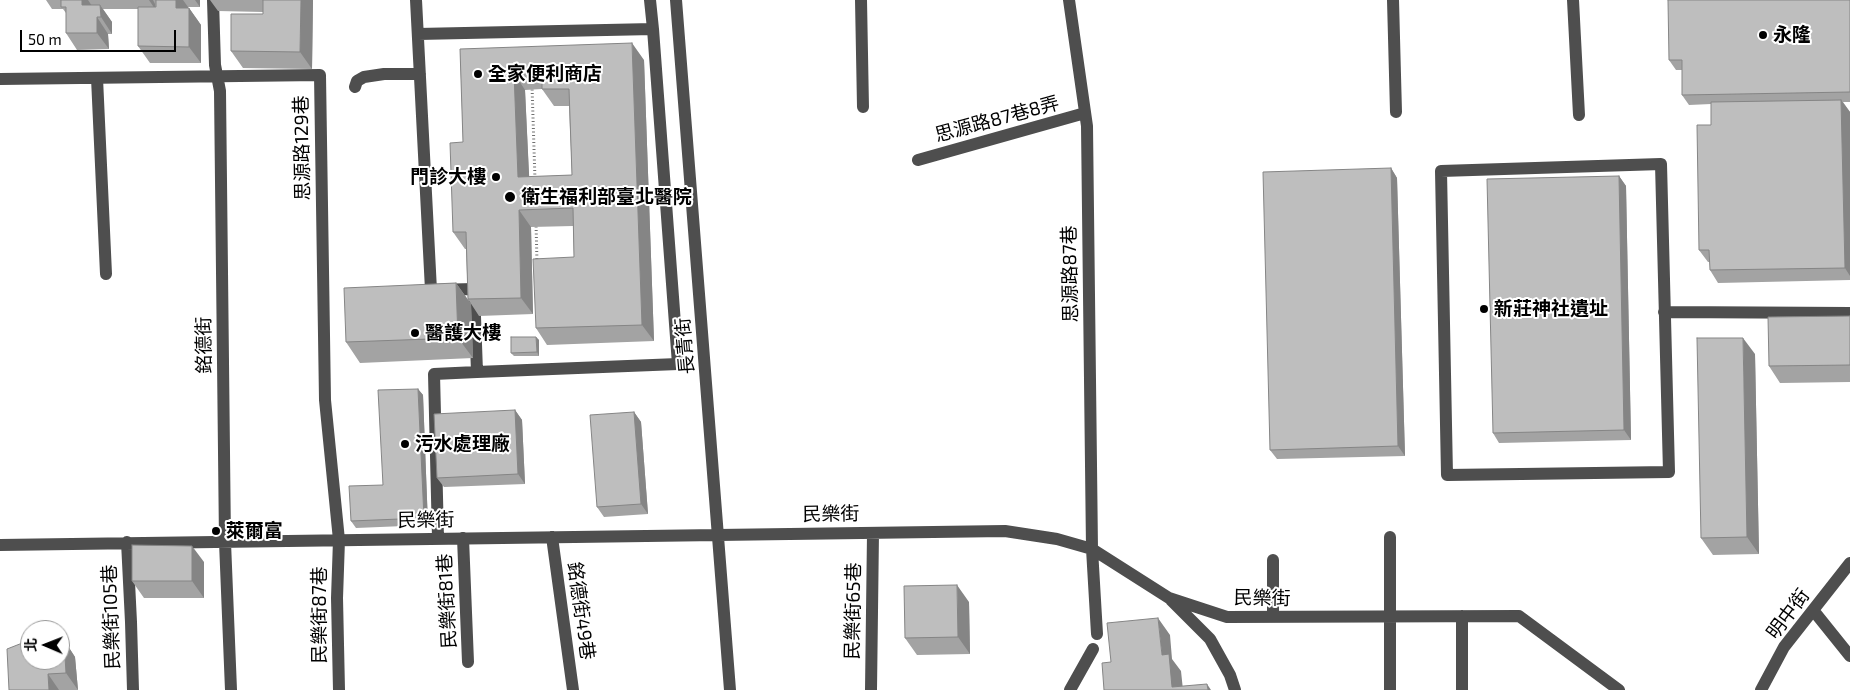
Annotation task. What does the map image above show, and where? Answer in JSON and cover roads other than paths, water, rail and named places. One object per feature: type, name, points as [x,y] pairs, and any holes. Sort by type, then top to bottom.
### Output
[{"type":"street","name":"銘德街","points":[[213,0],[214,65],[220,91],[224,542],[231,690]]},
{"type":"street","points":[[416,0],[431,290],[474,289],[477,372]]},
{"type":"street","points":[[438,538],[434,374],[678,364],[650,0]]},
{"type":"street","name":"長青街","points":[[676,0],[730,690]]},
{"type":"street","points":[[862,0],[863,107]]},
{"type":"street","name":"思源路87巷","points":[[1069,0],[1087,126],[1092,549],[1097,634]]},
{"type":"street","points":[[1393,0],[1396,112]]},
{"type":"street","points":[[1573,0],[1579,115]]},
{"type":"street","points":[[418,34],[653,29]]},
{"type":"street","points":[[355,87],[357,81],[364,77],[384,74],[420,74]]},
{"type":"street","name":"思源路129巷","points":[[0,79],[320,75],[325,400],[339,540]]},
{"type":"street","points":[[97,78],[106,274]]},
{"type":"street","name":"思源路87巷8弄","points":[[918,160],[1086,114]]},
{"type":"street","points":[[1661,164],[1664,312],[1669,472],[1447,475],[1441,171],[1661,164]]},
{"type":"street","points":[[1664,312],[1850,313]]},
{"type":"street","name":"民樂街","points":[[0,545],[1005,531],[1057,539],[1092,549],[1169,598],[1227,617],[1518,616],[1619,690]]},
{"type":"street","name":"民樂街65巷","points":[[871,690],[873,533]]},
{"type":"street","name":"銘德街49巷","points":[[552,537],[573,690]]},
{"type":"street","points":[[1390,537],[1390,690]]},
{"type":"street","name":"民樂街81巷","points":[[463,538],[468,662]]},
{"type":"street","name":"民樂街87巷","points":[[339,540],[337,598],[339,690]]},
{"type":"street","name":"民樂街105巷","points":[[127,542],[133,690]]},
{"type":"street","points":[[1273,560],[1273,617]]},
{"type":"street","name":"明中街","points":[[1761,690],[1784,647],[1850,564]]},
{"type":"street","points":[[1169,598],[1210,638],[1230,675],[1235,690]]},
{"type":"street","points":[[1813,610],[1850,656]]},
{"type":"street","points":[[1462,616],[1462,690]]},
{"type":"street","points":[[1070,690],[1093,649]]},
{"type":"place","name":"永隆","points":[[1763,35]]},
{"type":"place","name":"全家便利商店","points":[[478,74]]},
{"type":"place","name":"門診大樓","points":[[496,177]]},
{"type":"place","name":"衛生福利部臺北醫院","points":[[510,197]]},
{"type":"place","name":"新莊神社遺址","points":[[1484,309]]},
{"type":"place","name":"醫護大樓","points":[[415,333]]},
{"type":"place","name":"污水處理廠","points":[[405,444]]},
{"type":"place","name":"萊爾富","points":[[216,531]]}]
